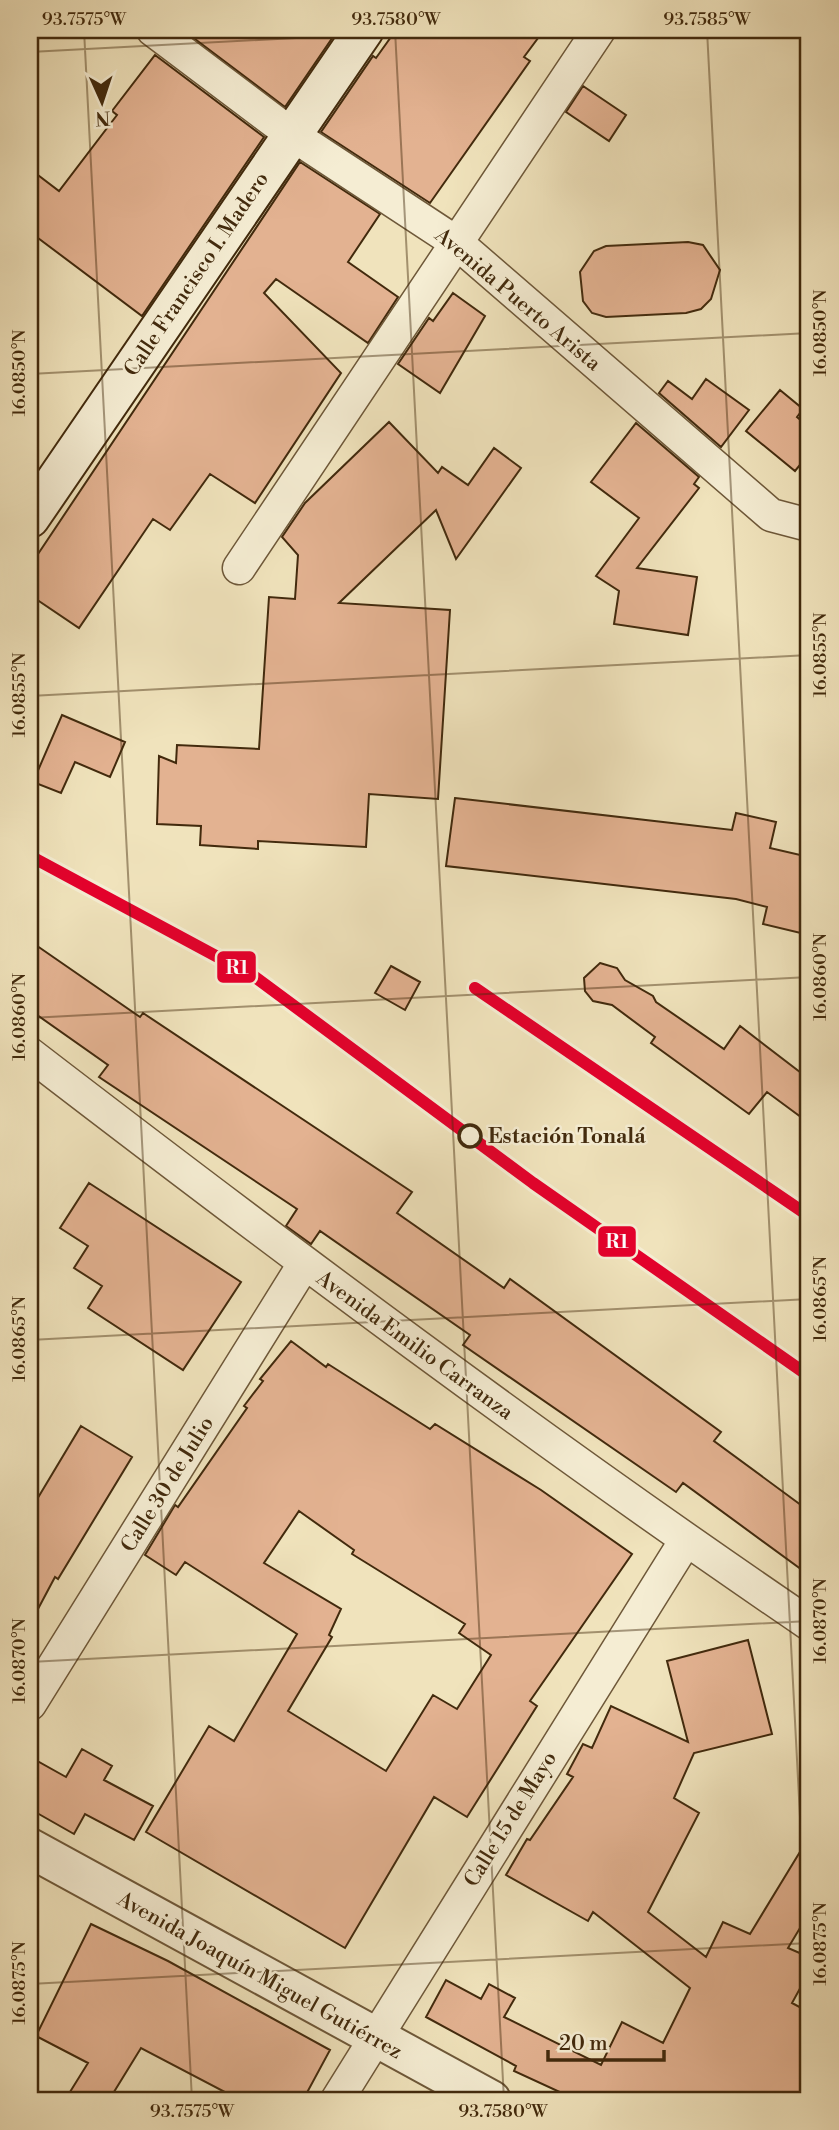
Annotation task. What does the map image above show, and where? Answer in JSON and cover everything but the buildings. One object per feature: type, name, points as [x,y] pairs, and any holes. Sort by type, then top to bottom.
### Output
[{"type":"main road","name":"Calle Francisco I. Madero","points":[[30,518],[291,134],[365,30]]},
{"type":"main road","name":"Avenida Joaquín Miguel Gutiérrez","points":[[30,1848],[373,2038],[491,2100]]},
{"type":"street","name":"Avenida Puerto Arista","points":[[153,30],[291,134],[457,243],[771,515],[808,525]]},
{"type":"street","points":[[239,568],[599,30]]},
{"type":"street","name":"Avenida Emilio Carranza","points":[[30,1054],[304,1264],[686,1540],[809,1624]]},
{"type":"street","name":"Calle 30 de Julio","points":[[30,1704],[304,1264]]},
{"type":"street","name":"Calle 15 de Mayo","points":[[337,2100],[373,2038],[686,1540]]},
{"type":"transit line","name":"R1","points":[[30,856],[255,977],[533,1183],[809,1376]]},
{"type":"transit line","name":"R1","points":[[475,988],[809,1216]]},
{"type":"place","name":"Estación Tonalá","points":[[470,1136]]}]
